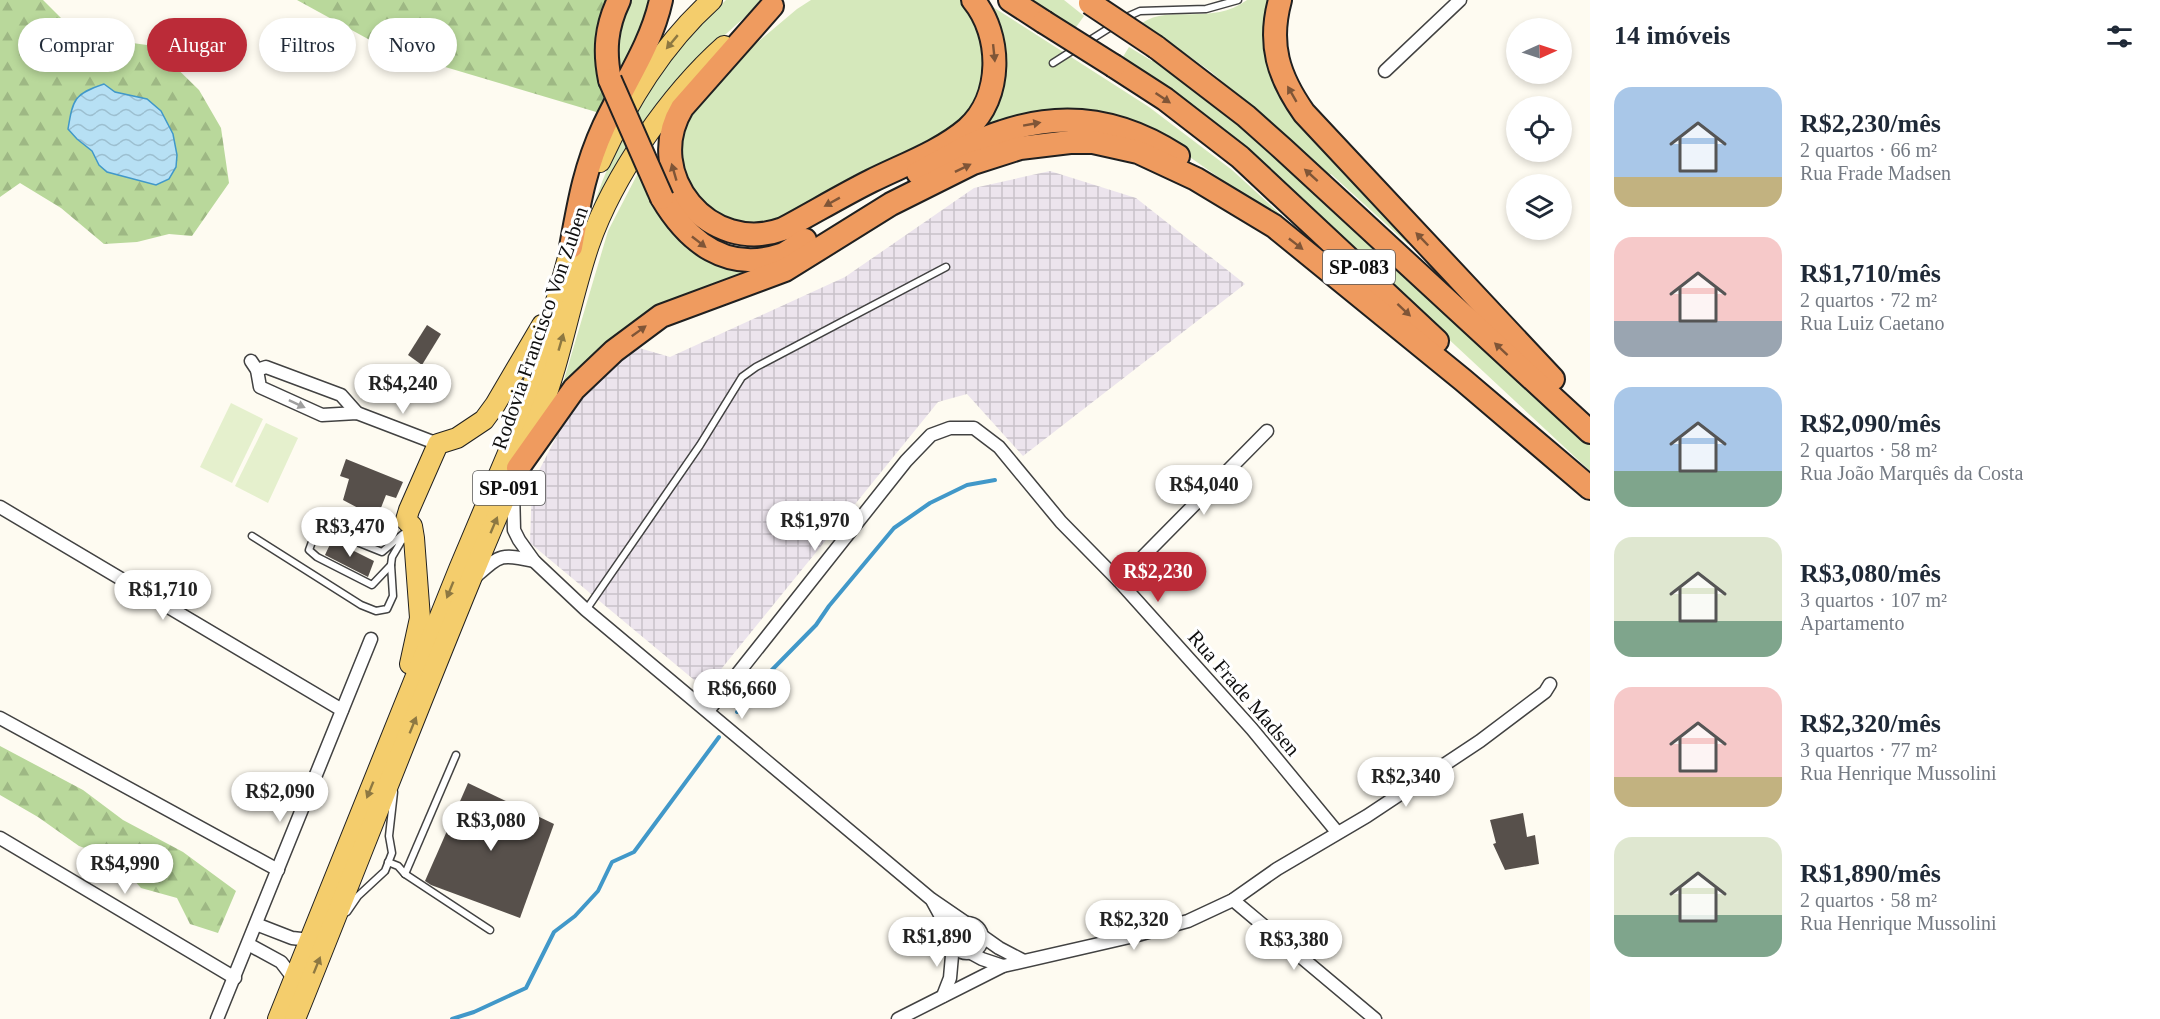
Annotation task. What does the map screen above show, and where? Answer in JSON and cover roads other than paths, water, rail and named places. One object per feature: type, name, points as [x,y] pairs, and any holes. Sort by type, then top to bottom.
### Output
[{"type":"highway","points":[[619,0],[606,38],[605,53],[610,80],[662,198],[675,219],[703,246],[725,256],[744,260],[762,260],[783,254],[863,202],[1000,132],[1028,124],[1076,120],[1101,122],[1150,140],[1227,189],[1590,486]]},
{"type":"highway","points":[[571,247],[585,173],[593,151],[654,26],[661,0]]},
{"type":"highway","points":[[777,3],[682,108],[674,122],[670,138],[673,171],[678,186],[693,208],[715,225],[749,234],[772,233],[783,228],[947,143],[967,129],[979,116],[987,99],[995,63],[989,29],[973,0]]},
{"type":"highway","name":"SP-083","points":[[1010,0],[1165,99],[1240,157],[1590,486]]},
{"type":"highway","points":[[1280,0],[1274,32],[1276,55],[1282,76],[1292,97],[1304,113],[1590,420]]},
{"type":"highway","name":"SP-083","points":[[1088,2],[1156,47],[1246,116],[1590,432]]},
{"type":"highway","points":[[515,474],[574,389],[614,351],[661,316],[785,270],[891,204],[973,163],[996,155],[1037,144],[1070,142],[1093,142],[1138,152],[1196,179],[1274,226]]},
{"type":"main road","name":"Rodovia Francisco Von Zuben","points":[[295,1019],[319,938],[392,756],[459,569],[516,434],[535,378],[571,247],[600,162],[637,91],[661,56],[712,0]]},
{"type":"main road","name":"Rodovia Francisco Von Zuben","points":[[392,756],[471,580],[541,412],[590,244],[614,189],[677,95],[717,53],[777,3]]},
{"type":"main road","points":[[392,756],[420,618],[412,526],[406,520],[438,444],[457,438],[484,420],[529,348],[558,293]]},
{"type":"main road","name":"Rodovia Francisco Von Zuben","points":[[278,1019],[294,979],[319,938]]},
{"type":"street","points":[[1385,71],[1460,0]]},
{"type":"street","points":[[357,413],[341,395],[266,367],[254,366],[260,387],[322,416],[357,413],[438,444]]},
{"type":"street","name":"Rua Frade Madsen","points":[[708,711],[906,461],[932,435],[950,428],[974,428],[999,447],[1061,522],[1119,581],[1252,729],[1337,832]]},
{"type":"street","points":[[1119,581],[1267,431]]},
{"type":"street","points":[[515,474],[514,530],[534,561],[586,610],[931,899],[966,923],[977,927],[982,936],[1022,960]]},
{"type":"street","points":[[0,507],[342,710]]},
{"type":"street","points":[[471,580],[492,562],[501,558],[511,555],[534,561]]},
{"type":"street","points":[[217,1019],[371,639]]},
{"type":"street","points":[[898,1019],[1003,966],[1134,936],[1188,921],[1233,900],[1277,869],[1367,816],[1480,741],[1545,692],[1550,684]]},
{"type":"street","points":[[0,718],[278,870]]},
{"type":"street","points":[[0,838],[235,978]]},
{"type":"street","points":[[931,899],[957,950],[1003,966]]},
{"type":"street","points":[[1233,900],[1375,1019]]},
{"type":"street","points":[[943,996],[951,978],[954,930],[966,923]]},
{"type":"street","points":[[256,924],[292,938],[319,938]]},
{"type":"street","points":[[971,953],[981,943],[982,936]]},
{"type":"street","points":[[248,944],[280,962],[294,979]]},
{"type":"street","points":[[967,985],[982,959]]},
{"type":"lane","points":[[1053,63],[1131,14],[1149,10],[1206,9],[1238,0]]},
{"type":"lane","points":[[586,610],[693,454],[742,377],[756,367],[946,267]]},
{"type":"lane","points":[[391,565],[372,585],[317,557],[309,550],[316,531],[322,528],[382,552],[403,534],[413,539]]},
{"type":"lane","points":[[252,536],[351,600],[376,611],[387,609],[393,596],[392,557],[402,540],[413,539]]},
{"type":"lane","points":[[405,874],[456,755]]},
{"type":"lane","points":[[319,938],[385,871],[392,853],[389,836],[392,756]]},
{"type":"lane","points":[[388,862],[398,866],[405,874],[490,930]]},
{"type":"water","points":[[104,84],[115,92],[147,99],[161,111],[173,134],[177,155],[176,167],[169,179],[156,185],[107,172],[99,165],[92,151],[68,129],[77,99],[86,91]]},
{"type":"waterway","points":[[737,712],[764,678],[816,625],[894,528],[930,503],[967,485],[995,480]]},
{"type":"waterway","points":[[452,1019],[474,1012],[526,988],[554,932],[575,916],[598,891],[612,862],[634,852],[719,737]]}]
